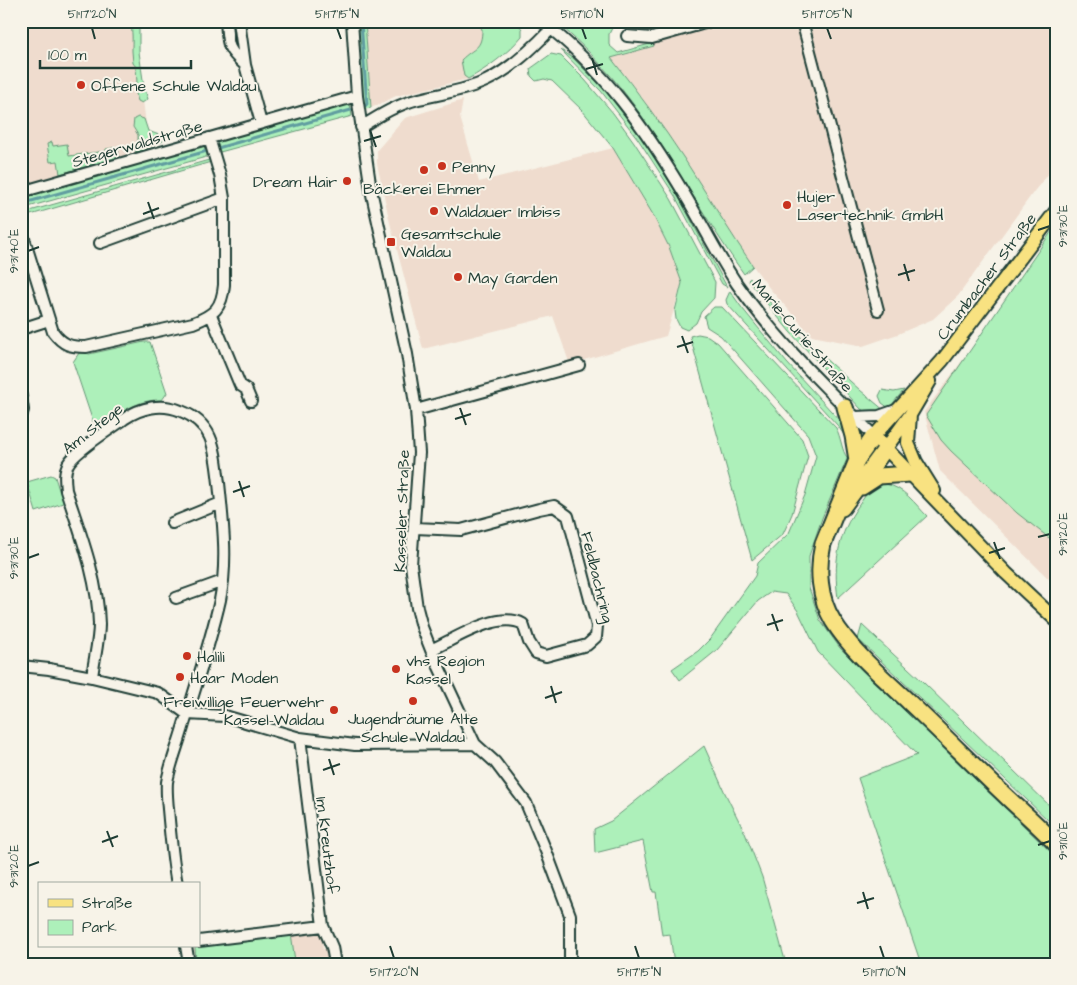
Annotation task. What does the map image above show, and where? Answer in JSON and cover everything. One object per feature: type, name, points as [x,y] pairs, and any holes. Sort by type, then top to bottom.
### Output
[{"type":"highway","points":[[850,412],[856,460]]},
{"type":"highway","points":[[874,436],[856,460],[819,558],[821,587],[832,620],[847,641],[1056,844]]},
{"type":"highway","points":[[832,521],[886,448]]},
{"type":"highway","points":[[856,490],[879,476],[910,474]]},
{"type":"highway","points":[[1034,821],[1056,835]]},
{"type":"main road","name":"Crumbacher Straße","points":[[874,436],[942,361],[1056,210]]},
{"type":"main road","name":"Crumbacher Straße","points":[[886,448],[910,415],[942,361]]},
{"type":"main road","name":"Crumbacher Straße","points":[[910,415],[908,443],[916,462],[946,510]]},
{"type":"main road","name":"Marie-Curie-Straße","points":[[874,436],[1006,573],[1056,620]]},
{"type":"street","points":[[226,21],[229,47],[232,54],[245,65]]},
{"type":"street","points":[[239,21],[245,65],[261,124]]},
{"type":"street","name":"Kasseler Straße","points":[[352,21],[358,104],[371,190],[407,354],[416,410],[419,453],[411,565],[414,592],[422,627],[475,744],[495,762],[526,803],[570,915],[570,964]]},
{"type":"street","name":"Marie-Curie-Straße","points":[[541,21],[582,56],[612,88],[664,162],[737,283],[759,314],[796,357],[874,436]]},
{"type":"street","points":[[628,36],[652,38],[712,21]]},
{"type":"street","points":[[802,21],[878,310]]},
{"type":"street","points":[[361,127],[399,105],[450,93],[485,81],[506,70],[551,29]]},
{"type":"street","name":"Stegerwaldstraße","points":[[21,192],[211,145],[261,124],[358,104]]},
{"type":"street","points":[[21,229],[53,332],[60,342],[71,347],[86,347],[193,323],[211,315],[223,296],[224,198],[211,145]]},
{"type":"street","points":[[100,243],[224,198]]},
{"type":"street","points":[[211,315],[240,385],[246,389],[251,401]]},
{"type":"street","points":[[21,329],[49,320]]},
{"type":"street","points":[[416,410],[578,365]]},
{"type":"street","points":[[21,396],[23,410],[21,416]]},
{"type":"street","name":"Am Stege","points":[[92,677],[99,625],[97,597],[91,570],[66,490],[64,478],[68,464],[71,459],[129,416],[145,408],[157,406],[175,408],[190,414],[201,424],[212,440],[216,453],[221,503],[224,564],[223,581],[213,629],[167,784],[177,882]]},
{"type":"street","points":[[850,412],[879,416],[896,410]]},
{"type":"street","points":[[172,523],[221,503]]},
{"type":"street","name":"Feldbachring","points":[[415,528],[461,530],[554,506],[568,516],[597,626],[596,637],[587,645],[546,656],[536,653],[529,642],[523,624],[516,619],[508,619],[472,629],[431,650]]},
{"type":"street","points":[[176,598],[223,581]]},
{"type":"street","points":[[21,666],[92,677],[158,693],[187,714],[225,716],[300,738],[355,746],[475,744]]},
{"type":"street","name":"Im Kreutzhof","points":[[300,738],[323,926],[332,947],[335,964]]},
{"type":"street","points":[[200,941],[323,926]]},
{"type":"street","points":[[186,948],[188,964]]},
{"type":"shaded area","name":"Offene Schule Waldau","points":[[21,21],[133,21],[149,148],[21,186]]},
{"type":"shaded area","points":[[365,21],[475,21],[482,29],[482,41],[468,79],[396,96],[371,108]]},
{"type":"shaded area","points":[[624,21],[1056,21],[1056,165],[1035,190],[958,296],[933,319],[863,346],[812,336],[770,289],[753,266],[685,160],[640,95],[611,58],[654,45]]},
{"type":"shaded area","points":[[463,100],[460,117],[479,182],[613,148],[652,213],[669,247],[682,283],[666,336],[584,360],[569,362],[553,316],[423,349],[390,223],[377,164],[377,150],[405,118]]},
{"type":"shaded area","points":[[1056,235],[1056,586],[940,471],[924,412]]},
{"type":"shaded area","points":[[320,929],[323,949],[331,949],[333,964],[196,964],[194,950],[194,948],[200,948],[200,945]]},
{"type":"green space","points":[[130,21],[139,21],[139,52],[144,87],[148,99],[142,103],[138,101],[136,94],[136,67],[133,63]]},
{"type":"green space","points":[[356,21],[365,21],[371,108],[365,109],[362,102]]},
{"type":"green space","points":[[475,21],[516,21],[522,29],[522,36],[497,60],[468,79],[464,76],[461,60],[476,48],[481,41],[482,29]]},
{"type":"green space","points":[[562,21],[605,23],[612,28],[609,34],[609,45],[618,53],[653,43],[654,46],[611,58],[676,147],[753,266],[744,274],[640,114],[622,89],[596,60],[560,25]]},
{"type":"green space","points":[[561,50],[573,58],[604,89],[641,137],[677,194],[727,287],[722,284],[675,196],[638,139],[601,91]]},
{"type":"green space","points":[[551,54],[561,56],[585,80],[613,113],[634,142],[671,199],[715,282],[714,298],[701,312],[696,323],[687,330],[680,327],[676,319],[675,311],[682,283],[669,247],[652,213],[613,148],[582,110],[552,81],[544,79],[536,81],[531,76],[530,69]]},
{"type":"green space","points":[[350,104],[352,116],[220,152],[217,142]]},
{"type":"green space","points":[[138,117],[144,119],[148,131],[162,136],[163,141],[140,153],[135,151],[138,135],[133,127],[134,119]]},
{"type":"green space","points":[[52,142],[53,146],[67,144],[69,156],[106,151],[106,149],[118,147],[119,157],[60,174],[58,161],[50,162],[47,144]]},
{"type":"green space","points":[[204,146],[206,157],[21,209],[21,198],[27,195]]},
{"type":"green space","points":[[209,160],[211,162],[27,216],[30,211]]},
{"type":"green space","points":[[1056,225],[1056,525],[1049,538],[1017,513],[951,451],[941,440],[926,415]]},
{"type":"green space","points":[[750,278],[792,329],[885,411],[866,412],[861,409],[790,332],[748,280]]},
{"type":"green space","points":[[730,291],[787,363],[842,423],[847,444],[838,426],[727,304],[726,300]]},
{"type":"green space","points":[[714,307],[722,307],[836,428],[847,459],[822,518],[809,556],[809,588],[820,620],[840,648],[1056,857],[1056,964],[921,964],[858,778],[917,755],[818,652],[798,611],[786,594],[771,592],[758,601],[717,650],[680,680],[672,669],[698,651],[710,639],[755,576],[758,563],[789,533],[805,495],[816,456],[808,435],[721,336],[707,327],[704,316]]},
{"type":"green space","points":[[698,334],[708,336],[718,343],[802,439],[808,456],[792,514],[783,534],[752,560],[690,336]]},
{"type":"green space","points":[[150,342],[167,393],[162,400],[153,400],[129,408],[101,427],[93,422],[73,362],[79,353],[85,352],[89,354]]},
{"type":"green space","points":[[882,390],[894,392],[904,390],[889,408],[882,403],[879,396]]},
{"type":"green space","points":[[51,475],[55,477],[63,503],[36,512],[27,482]]},
{"type":"green space","points":[[885,484],[903,492],[927,516],[838,598],[837,561],[846,527],[867,494],[876,486]]},
{"type":"green space","points":[[862,625],[1056,812],[1056,824],[1049,821],[858,639]]},
{"type":"green space","points":[[704,746],[745,833],[762,877],[786,964],[674,964],[670,934],[662,935],[656,892],[653,892],[643,841],[595,853],[594,829],[611,821]]},
{"type":"green space","points":[[291,933],[295,961],[281,964],[196,964],[195,948],[200,948],[200,944]]},
{"type":"waterway","points":[[21,204],[365,106],[367,104],[361,21]]},
{"type":"place","name":"Offene Schule Waldau","points":[[81,85]]},
{"type":"place","name":"Penny","points":[[442,166]]},
{"type":"place","name":"Bäckerei Ehmer","points":[[424,170]]},
{"type":"place","name":"Dream Hair","points":[[347,181]]},
{"type":"place","name":"Hujer Lasertechnik GmbH","points":[[787,205]]},
{"type":"place","name":"Waldauer Imbiss","points":[[434,211]]},
{"type":"place","name":"Gesamtschule Waldau","points":[[391,242]]},
{"type":"place","name":"May Garden","points":[[458,277]]},
{"type":"place","name":"Halili","points":[[187,656]]},
{"type":"place","name":"vhs Region Kassel","points":[[396,669]]},
{"type":"place","name":"Haar Moden","points":[[180,677]]},
{"type":"place","name":"Jugendräume Alte Schule Waldau","points":[[413,701]]},
{"type":"place","name":"Freiwillige Feuerwehr Kassel-Waldau","points":[[334,710]]}]
